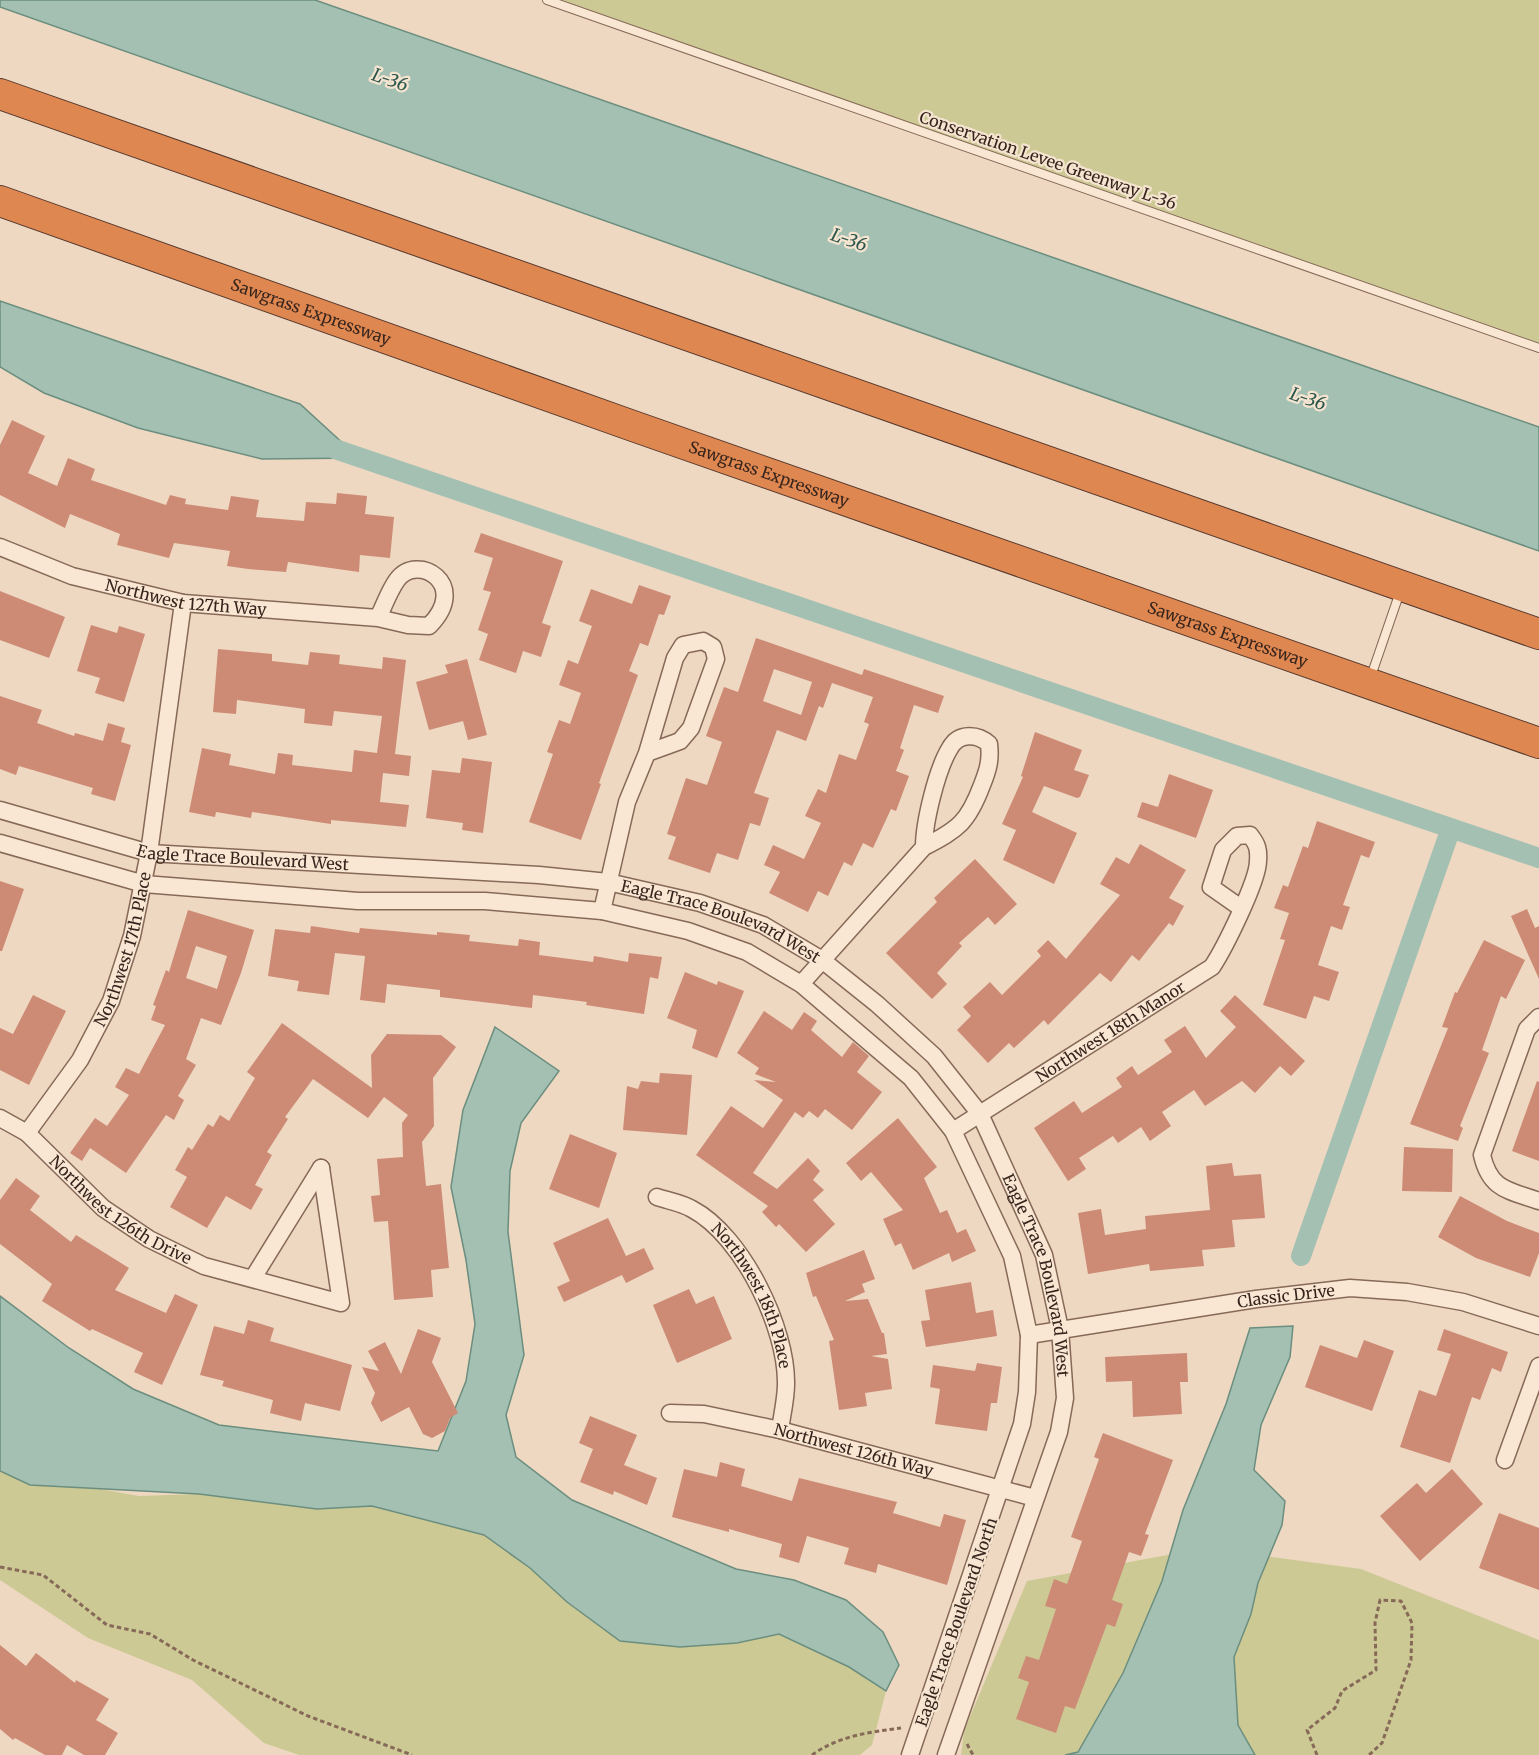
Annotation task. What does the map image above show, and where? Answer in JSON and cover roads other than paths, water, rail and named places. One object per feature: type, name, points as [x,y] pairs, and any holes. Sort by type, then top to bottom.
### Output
[{"type":"highway","points":[[0,94],[1539,634]]},
{"type":"highway","name":"Sawgrass Expressway","points":[[0,201],[1539,743]]},
{"type":"street","name":"Northwest 127th Way","points":[[0,547],[72,576],[183,603],[378,618]]},
{"type":"street","name":"Northwest 17th Place","points":[[27,1133],[80,1060],[111,1001],[132,936],[149,853],[183,603]]},
{"type":"street","points":[[602,911],[627,802],[647,753],[675,658],[683,645],[703,641],[713,647],[716,660],[691,728],[680,741],[647,753]]},
{"type":"street","points":[[801,984],[924,846],[949,834],[972,814],[991,762],[989,744],[981,737],[968,735],[950,746],[924,822],[924,846]]},
{"type":"street","name":"Eagle Trace Boulevard West","points":[[0,810],[149,853],[539,875],[608,882],[700,903],[763,925],[822,960],[877,1004],[934,1056],[980,1114],[1044,1255],[1060,1329],[1065,1398],[1059,1432],[1035,1498]]},
{"type":"street","name":"Eagle Trace Boulevard West","points":[[0,843],[144,884],[358,901],[485,901],[602,911],[688,932],[747,952],[801,984],[911,1078],[953,1131],[1012,1257],[1029,1335],[1027,1392],[1022,1424],[1001,1488]]},
{"type":"street","name":"Northwest 18th Manor","points":[[953,1131],[1212,967],[1224,949],[1241,908]]},
{"type":"street","points":[[1539,1017],[1527,1029],[1482,1155],[1486,1173],[1497,1186],[1539,1201]]},
{"type":"street","name":"Northwest 126th Drive","points":[[0,1118],[27,1133],[103,1208],[149,1239],[204,1266],[341,1303],[321,1168],[253,1278]]},
{"type":"street","name":"Northwest 18th Place","points":[[657,1197],[692,1209],[708,1220],[730,1244],[756,1282],[772,1315],[783,1353],[786,1385],[780,1430]]},
{"type":"street","name":"Classic Drive","points":[[1029,1335],[1256,1299],[1350,1288],[1407,1292],[1463,1302],[1539,1326]]},
{"type":"street","points":[[1505,1461],[1539,1366]]},
{"type":"street","name":"Northwest 126th Way","points":[[670,1413],[704,1413],[780,1430],[1035,1498]]},
{"type":"street","name":"Eagle Trace Boulevard North","points":[[910,1755],[1001,1488]]},
{"type":"street","name":"Eagle Trace Boulevard North","points":[[946,1755],[1035,1498]]},
{"type":"lane","name":"Conservation Levee Greenway L-36","points":[[546,0],[1539,348]]},
{"type":"lane","points":[[1369,683],[1402,586]]},
{"type":"water","name":"L-36","points":[[0,0],[315,0],[1539,427],[1539,551],[0,7]]},
{"type":"water","points":[[0,301],[300,404],[359,458],[262,459],[138,428],[44,393],[0,367]]},
{"type":"water","points":[[495,1027],[559,1071],[521,1123],[510,1171],[508,1232],[524,1355],[506,1415],[516,1457],[572,1500],[736,1569],[794,1580],[846,1600],[883,1632],[899,1665],[886,1691],[849,1667],[779,1634],[737,1643],[680,1647],[620,1641],[567,1602],[530,1568],[484,1535],[372,1506],[317,1509],[199,1494],[30,1485],[0,1471],[0,1296],[69,1348],[133,1389],[219,1425],[438,1451],[466,1381],[475,1324],[466,1260],[451,1187],[463,1110]]},
{"type":"water","points":[[1293,1326],[1290,1357],[1261,1425],[1254,1470],[1285,1501],[1282,1525],[1258,1583],[1251,1614],[1234,1657],[1238,1725],[1255,1755],[1065,1755],[1078,1752],[1123,1673],[1162,1581],[1183,1510],[1226,1404],[1250,1328]]},
{"type":"waterway","points":[[335,449],[1539,858]]},
{"type":"waterway","points":[[1301,1256],[1451,828]]}]
